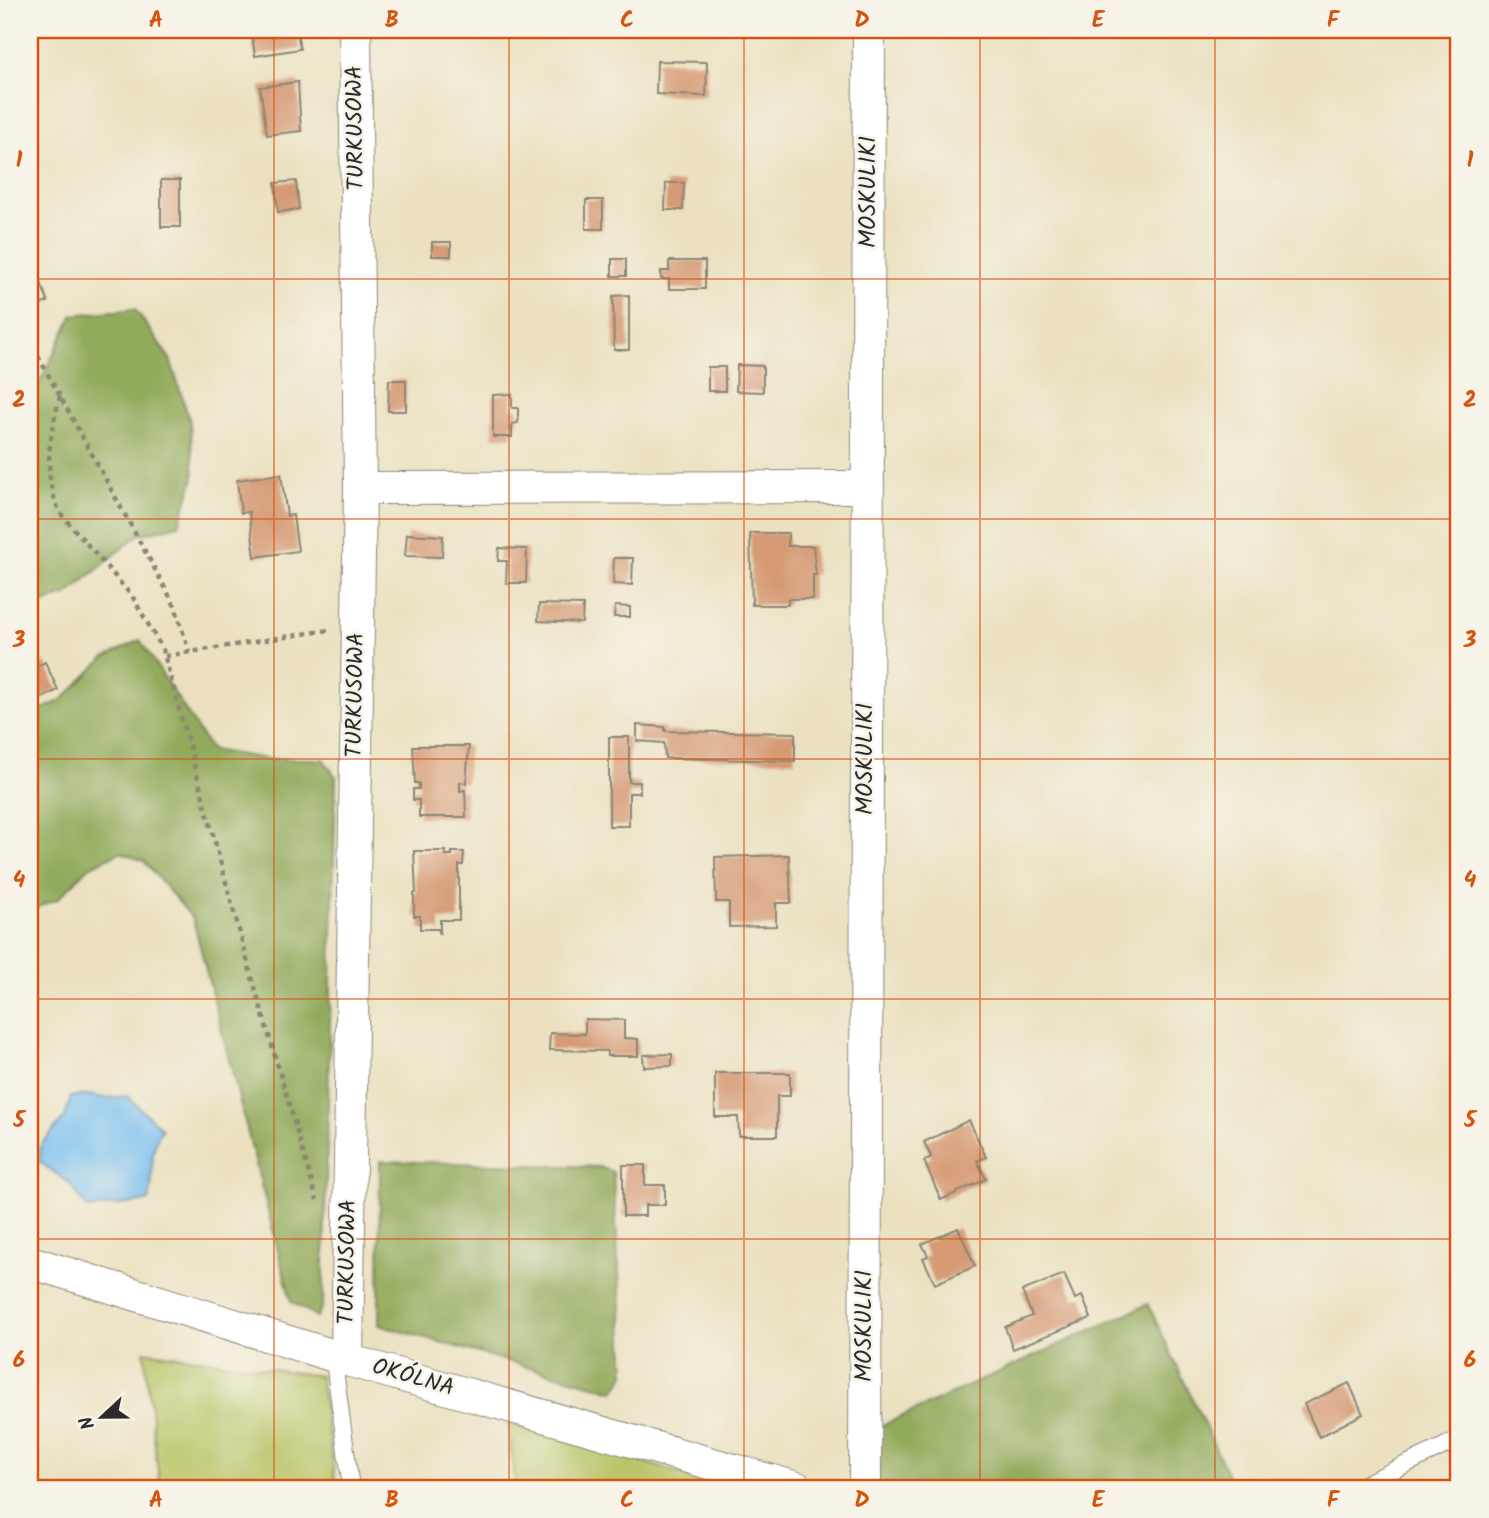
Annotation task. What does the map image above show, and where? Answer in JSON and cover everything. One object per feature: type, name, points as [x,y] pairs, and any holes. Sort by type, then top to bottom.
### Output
[{"type":"street","name":"TURKUSOWA","points":[[340,1357],[360,488],[355,30]]},
{"type":"street","name":"MOSKULIKI","points":[[865,1488],[869,30]]},
{"type":"street","points":[[360,488],[868,487]]},
{"type":"street","name":"OKÓLNA","points":[[30,1262],[340,1357],[797,1488]]},
{"type":"lane","points":[[340,1357],[351,1488]]},
{"type":"lane","points":[[1356,1488],[1459,1439]]},
{"type":"path","points":[[38,356],[175,606],[190,652]]},
{"type":"path","points":[[60,396],[48,460],[49,483],[55,503],[61,514],[132,596],[165,656],[249,967],[321,1212]]},
{"type":"path","points":[[165,656],[358,625]]},
{"type":"green space","points":[[135,309],[170,359],[190,422],[194,478],[179,525],[138,535],[68,594],[30,608],[30,402],[73,315]]},
{"type":"green space","points":[[140,640],[211,750],[267,759],[323,759],[336,777],[323,1305],[317,1317],[291,1301],[193,919],[144,861],[120,852],[89,867],[58,899],[30,910],[30,715],[62,700],[104,658]]},
{"type":"green space","points":[[380,1161],[599,1167],[613,1172],[625,1375],[614,1391],[379,1325]]},
{"type":"green space","points":[[1148,1304],[1234,1488],[882,1488],[878,1482],[879,1427]]},
{"type":"green space","points":[[144,1351],[320,1376],[336,1488],[160,1488]]},
{"type":"green space","points":[[508,1424],[733,1488],[516,1488]]},
{"type":"water","points":[[87,1095],[106,1098],[127,1096],[162,1129],[154,1147],[149,1201],[88,1209],[70,1184],[40,1162],[40,1146],[65,1117],[71,1097]]},
{"type":"building","points":[[251,30],[297,30],[300,49],[255,56]]},
{"type":"building","points":[[657,61],[707,62],[706,96],[656,94]]},
{"type":"building","points":[[298,82],[301,131],[267,135],[260,87]]},
{"type":"building","points":[[161,180],[180,180],[180,227],[161,227]]},
{"type":"building","points":[[296,181],[299,209],[278,212],[275,183]]},
{"type":"building","points":[[666,183],[684,183],[683,210],[665,210]]},
{"type":"building","points":[[586,200],[603,200],[603,229],[586,229]]},
{"type":"building","points":[[432,242],[451,242],[451,256],[432,256]]},
{"type":"building","points":[[612,259],[626,259],[626,276],[612,276]]},
{"type":"building","points":[[669,261],[705,261],[705,289],[669,289],[669,279],[661,279],[661,271],[669,271]]},
{"type":"building","points":[[37,272],[48,302],[30,308],[30,275]]},
{"type":"building","points":[[629,295],[629,350],[614,350],[613,296]]},
{"type":"building","points":[[737,365],[763,366],[763,392],[736,391]]},
{"type":"building","points":[[708,367],[725,367],[725,391],[708,391]]},
{"type":"building","points":[[389,380],[406,380],[406,411],[388,411]]},
{"type":"building","points":[[512,394],[512,408],[518,408],[518,423],[512,424],[512,437],[493,437],[493,395]]},
{"type":"building","points":[[281,474],[287,516],[293,515],[298,551],[255,557],[249,512],[241,513],[237,480]]},
{"type":"building","points":[[750,533],[788,533],[788,546],[813,546],[816,575],[813,575],[813,599],[788,599],[788,605],[752,605]]},
{"type":"building","points":[[407,534],[443,536],[442,557],[405,556]]},
{"type":"building","points":[[499,548],[527,549],[526,583],[506,583],[507,561],[498,561]]},
{"type":"building","points":[[614,558],[633,558],[632,585],[613,584]]},
{"type":"building","points":[[539,604],[583,605],[582,623],[538,621]]},
{"type":"building","points":[[615,606],[630,607],[630,617],[614,617]]},
{"type":"building","points":[[45,662],[58,690],[30,704],[30,670]]},
{"type":"building","points":[[637,725],[665,727],[665,731],[795,733],[795,761],[665,758],[664,743],[637,741]]},
{"type":"building","points":[[609,737],[629,737],[629,782],[640,782],[640,793],[629,793],[629,826],[609,826]]},
{"type":"building","points":[[413,746],[469,746],[466,783],[460,782],[460,791],[465,790],[466,817],[419,817],[419,800],[413,800],[413,789],[419,789],[419,783],[415,783]]},
{"type":"building","points":[[414,851],[446,851],[445,855],[464,852],[463,865],[459,865],[459,920],[440,920],[440,934],[438,929],[420,929],[420,916],[414,916]]},
{"type":"building","points":[[789,855],[791,903],[776,903],[776,926],[729,927],[729,902],[716,902],[715,857]]},
{"type":"building","points":[[585,1019],[624,1020],[624,1038],[638,1039],[638,1056],[607,1056],[607,1051],[549,1050],[550,1033],[585,1034]]},
{"type":"building","points":[[672,1054],[672,1066],[644,1067],[643,1055]]},
{"type":"building","points":[[715,1073],[790,1073],[790,1096],[777,1096],[777,1136],[739,1136],[738,1117],[715,1117]]},
{"type":"building","points":[[969,1120],[986,1157],[977,1161],[986,1179],[941,1200],[924,1161],[931,1157],[924,1142]]},
{"type":"building","points":[[623,1165],[645,1165],[645,1185],[665,1185],[665,1205],[645,1205],[645,1216],[623,1216]]},
{"type":"building","points":[[958,1228],[975,1266],[935,1284],[923,1258],[928,1256],[922,1244]]},
{"type":"building","points":[[1064,1274],[1075,1299],[1082,1296],[1091,1318],[1013,1349],[1005,1327],[1032,1316],[1022,1291]]},
{"type":"building","points":[[1349,1383],[1363,1414],[1319,1437],[1304,1404]]}]
